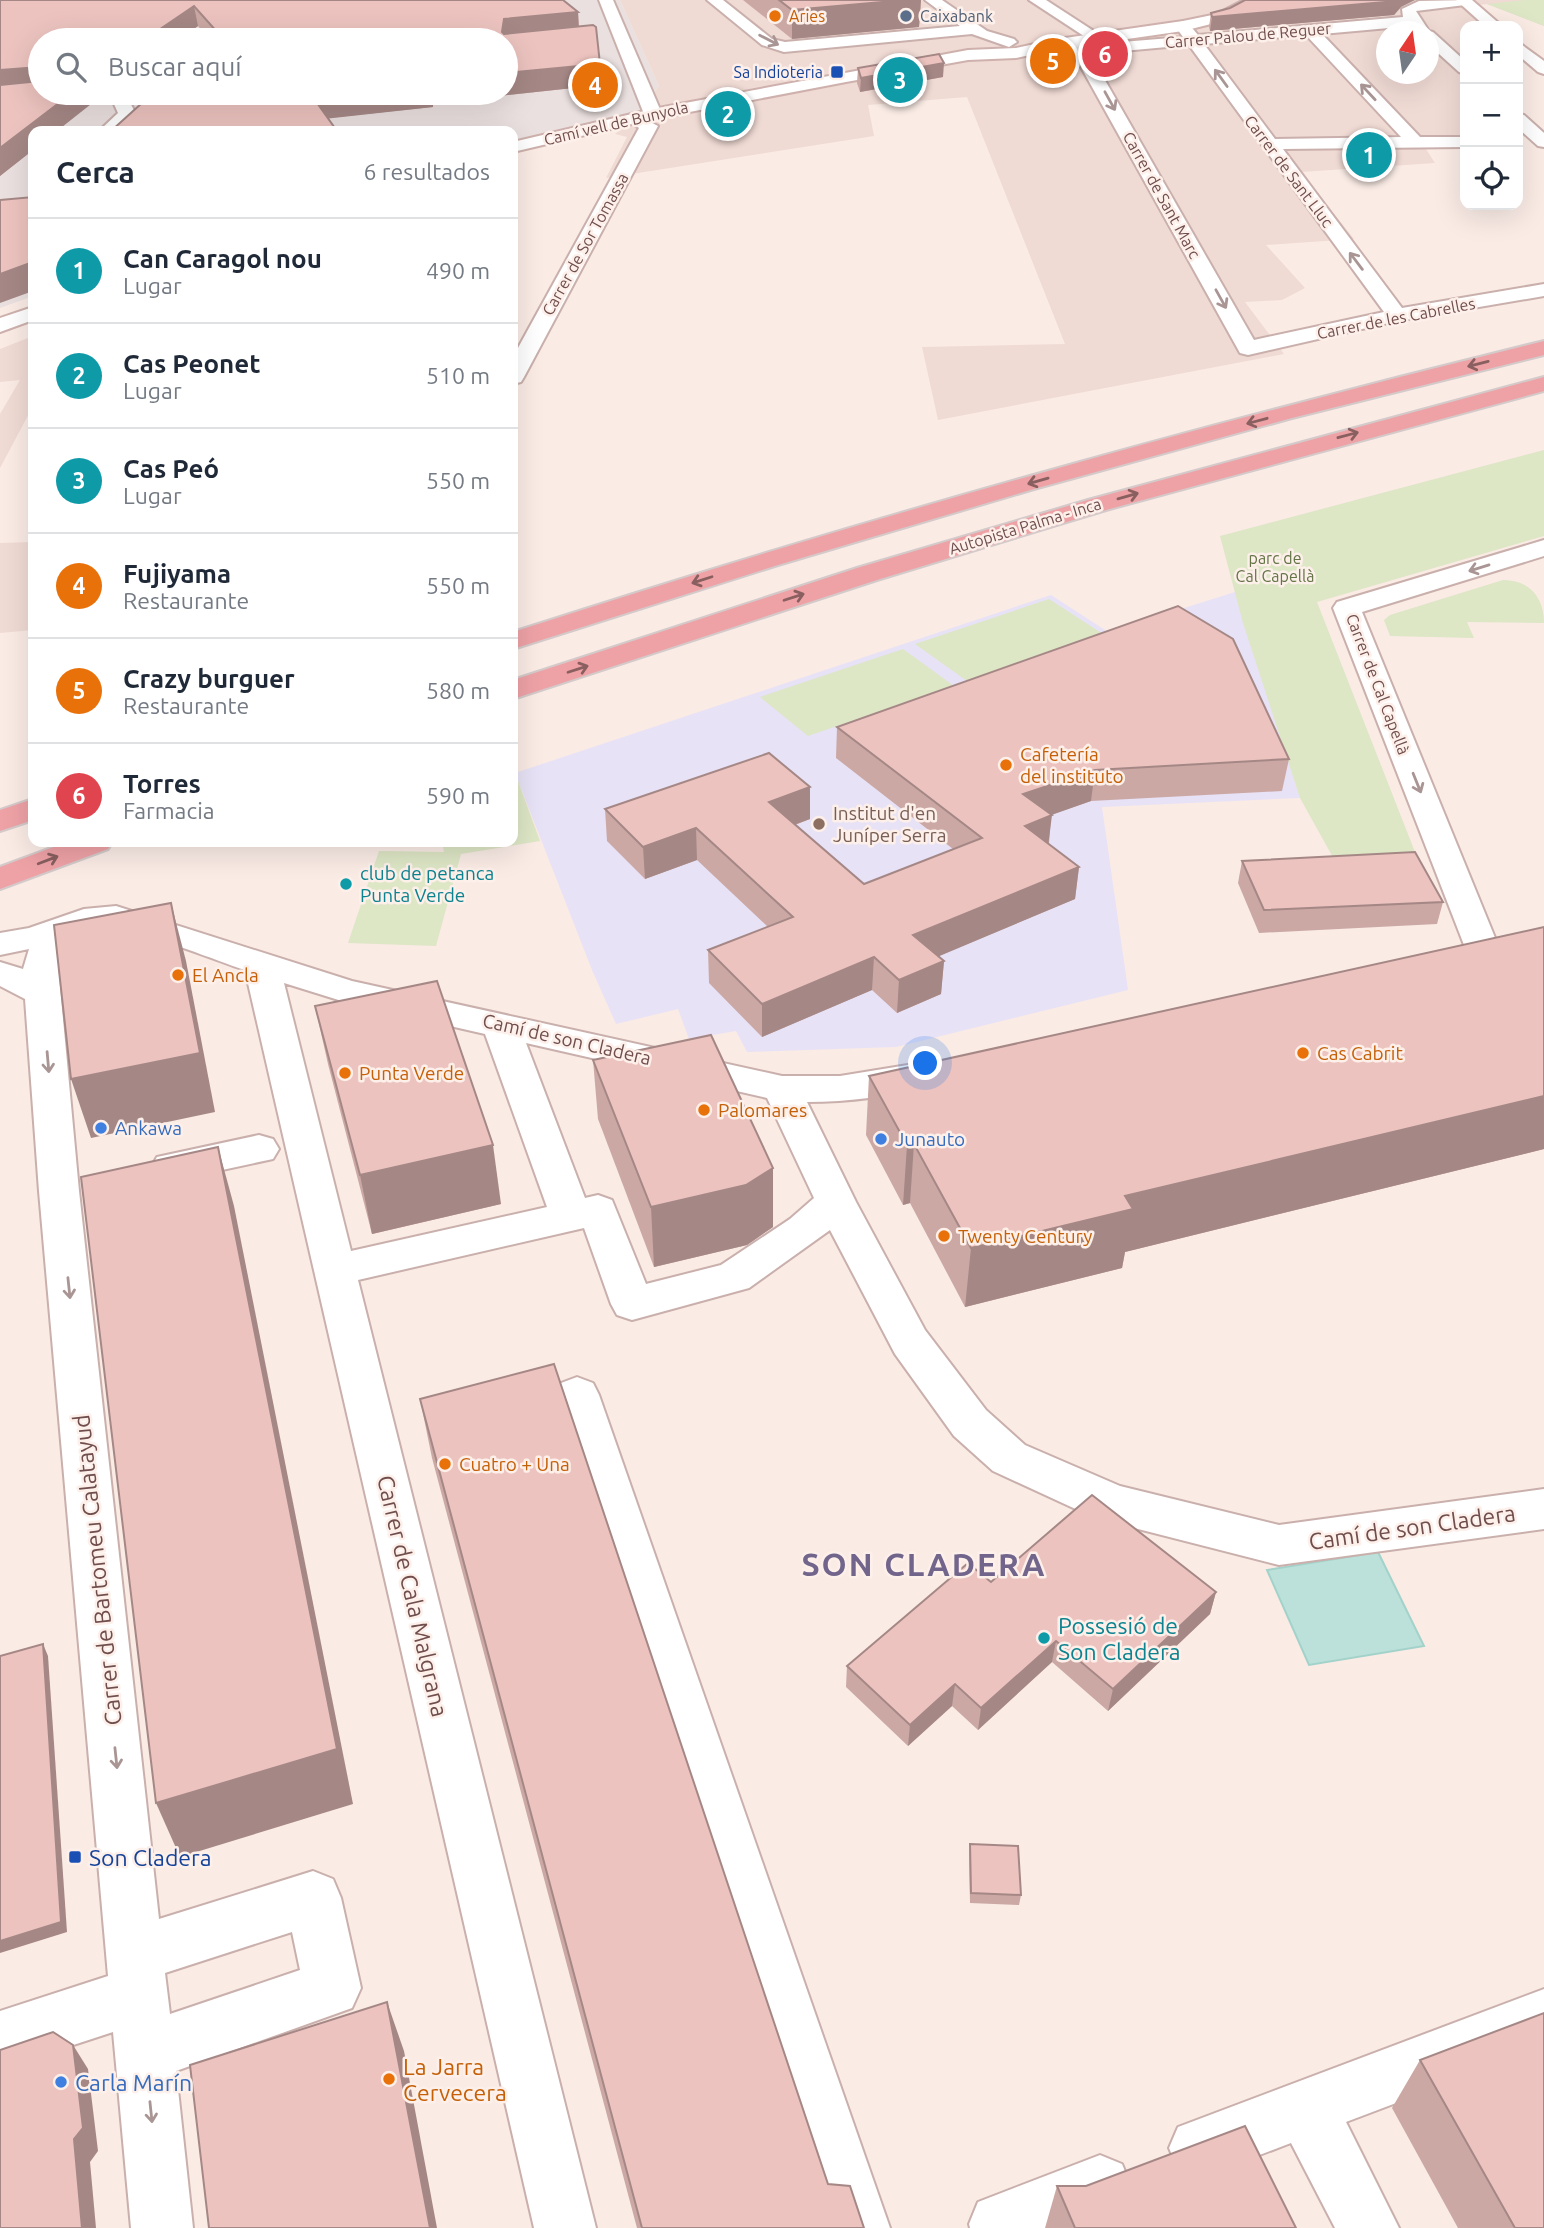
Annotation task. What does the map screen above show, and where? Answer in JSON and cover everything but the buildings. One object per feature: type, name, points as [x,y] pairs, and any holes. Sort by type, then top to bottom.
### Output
[{"type":"highway","name":"Autopista Palma - Inca","points":[[518,639],[891,522],[1291,412],[1544,348]]},
{"type":"highway","name":"Autopista Palma - Inca","points":[[518,688],[866,574],[1097,505],[1544,384]]},
{"type":"highway","points":[[0,801],[28,796]]},
{"type":"highway","points":[[0,821],[28,810]]},
{"type":"highway","points":[[0,878],[83,847]]},
{"type":"street","points":[[606,0],[613,37],[643,116]]},
{"type":"street","points":[[714,0],[766,42],[784,47],[980,44],[1071,46],[1098,39],[1188,33],[1255,0]]},
{"type":"street","points":[[932,0],[980,44],[1009,54],[1018,45]]},
{"type":"street","points":[[1035,0],[1098,39]]},
{"type":"street","points":[[1415,21],[1409,15],[1409,9],[1419,5],[1464,1],[1488,21]]},
{"type":"street","name":"Carrer Palou de Reguer","points":[[1071,46],[1188,33],[1376,29]]},
{"type":"street","points":[[1310,30],[1415,142]]},
{"type":"street","name":"Carrer de Sant Lluc","points":[[1188,33],[1397,315]]},
{"type":"street","name":"Camí vell de Bunyola","points":[[518,146],[643,116],[980,44]]},
{"type":"street","points":[[1439,44],[1460,64]]},
{"type":"street","name":"Carrer de Sant Marc","points":[[1071,46],[1248,348]]},
{"type":"street","points":[[1523,51],[1544,69]]},
{"type":"street","points":[[114,126],[127,114],[123,105]]},
{"type":"street","name":"Carrer de Sor Tomassa","points":[[518,368],[649,126],[643,116]]},
{"type":"street","points":[[1523,123],[1543,141]]},
{"type":"street","points":[[1523,141],[1543,141]]},
{"type":"street","points":[[1268,144],[1460,142]]},
{"type":"street","name":"Carrer de les Cabrelles","points":[[1248,348],[1397,315],[1544,290]]},
{"type":"street","points":[[0,326],[28,315]]},
{"type":"street","name":"Carrer de Cal Capellà","points":[[1520,943],[1469,953],[1347,608],[1541,554]]},
{"type":"street","name":"Camí de son Cladera","points":[[0,944],[37,937],[94,916],[121,917],[345,991],[782,1089],[840,1089],[884,1084],[952,1069]]},
{"type":"street","name":"Carrer de Bartomeu Calatayud","points":[[72,924],[44,952],[40,965],[79,1186],[138,1975],[162,2228]]},
{"type":"street","name":"Carrer de Cala Malgrana","points":[[261,963],[565,2228]]},
{"type":"street","points":[[0,974],[43,994]]},
{"type":"street","points":[[500,1024],[571,1216]]},
{"type":"street","points":[[335,1270],[598,1210],[632,1304],[734,1278],[804,1230],[836,1202],[782,1089]]},
{"type":"street","points":[[139,1174],[259,1149]]},
{"type":"street","name":"Camí de son Cladera","points":[[836,1202],[910,1342],[941,1386],[987,1441],[1009,1458],[1112,1504],[1279,1545],[1544,1509]]},
{"type":"street","points":[[577,1395],[859,2228]]},
{"type":"street","points":[[0,2040],[138,1975],[313,1898],[332,1988],[145,2052]]},
{"type":"street","points":[[1001,2228],[1000,2224],[1544,2018]]},
{"type":"street","points":[[1305,2107],[1368,2228]]},
{"type":"shaded area","points":[[0,0],[620,0],[659,86],[633,118],[518,146],[518,126],[28,126],[28,298],[0,308]]},
{"type":"shaded area","points":[[620,0],[1544,0],[1544,26],[1487,4],[1478,5],[1499,21],[1460,21],[1460,146],[1424,146],[1435,163],[1301,172],[1354,239],[1266,245],[1305,288],[1282,300],[1245,302],[1284,354],[938,420],[922,347],[1065,344],[967,97],[868,105],[874,136],[606,178],[627,137],[615,134],[639,113],[659,86]]},
{"type":"shaded area","points":[[28,338],[28,415],[0,468],[0,414],[20,380],[0,382],[0,349]]},
{"type":"shaded area","points":[[28,542],[28,630],[0,633],[0,543]]},
{"type":"shaded area","name":"Institut d'en Juníper Serra","points":[[1235,592],[1300,798],[1102,807],[1128,990],[896,1047],[747,1052],[736,1031],[689,1039],[678,1009],[616,1024],[518,781],[518,772],[1051,595],[1108,632]]},
{"type":"green space","points":[[1544,0],[1544,26],[1487,4]]},
{"type":"green space","name":"parc de Cal Capellà","points":[[1544,450],[1544,536],[1317,602],[1424,875],[1340,870],[1300,798],[1243,623],[1220,536]]},
{"type":"green space","points":[[1503,580],[1520,583],[1533,592],[1541,605],[1544,623],[1467,622],[1474,638],[1390,636],[1384,620],[1390,615]]},
{"type":"green space","points":[[1049,599],[1103,634],[967,681],[915,644]]},
{"type":"green space","points":[[903,649],[954,686],[808,736],[760,697]]},
{"type":"green space","points":[[518,781],[540,841],[518,845]]},
{"type":"green space","points":[[443,847],[504,847],[461,854],[436,946],[348,943],[379,851],[444,852]]},
{"type":"water","points":[[1378,1552],[1424,1646],[1309,1665],[1267,1570]]},
{"type":"place","name":"Aries","points":[[775,16]]},
{"type":"place","name":"Caixabank","points":[[906,16]]},
{"type":"place","name":"Torres","points":[[1105,54]]},
{"type":"place","name":"Crazy burguer","points":[[1053,61]]},
{"type":"place","name":"Sa Indioteria","points":[[837,72]]},
{"type":"place","name":"Cas Peó","points":[[900,80]]},
{"type":"place","name":"Fujiyama","points":[[595,85]]},
{"type":"place","name":"Cas Peonet","points":[[728,114]]},
{"type":"place","name":"Can Caragol nou","points":[[1369,155]]},
{"type":"place","name":"Cafetería del instituto","points":[[1006,765]]},
{"type":"place","name":"Institut d'en Juníper Serra","points":[[819,824]]},
{"type":"place","name":"club de petanca Punta Verde","points":[[346,884]]},
{"type":"place","name":"El Ancla","points":[[178,975]]},
{"type":"place","name":"Cas Cabrit","points":[[1303,1053]]},
{"type":"place","name":"Punta Verde","points":[[345,1073]]},
{"type":"place","name":"Palomares","points":[[704,1110]]},
{"type":"place","name":"Ankawa","points":[[101,1128]]},
{"type":"place","name":"Junauto","points":[[881,1139]]},
{"type":"place","name":"Twenty Century","points":[[944,1236]]},
{"type":"place","name":"Cuatro + Una","points":[[445,1464]]},
{"type":"place","name":"Possesió de Son Cladera","points":[[1044,1638]]},
{"type":"place","name":"Son Cladera","points":[[75,1857]]},
{"type":"place","name":"La Jarra Cervecera","points":[[389,2079]]},
{"type":"place","name":"Carla Marín","points":[[61,2082]]},
{"type":"district","name":"SON CLADERA","points":[[924,1564]]}]
